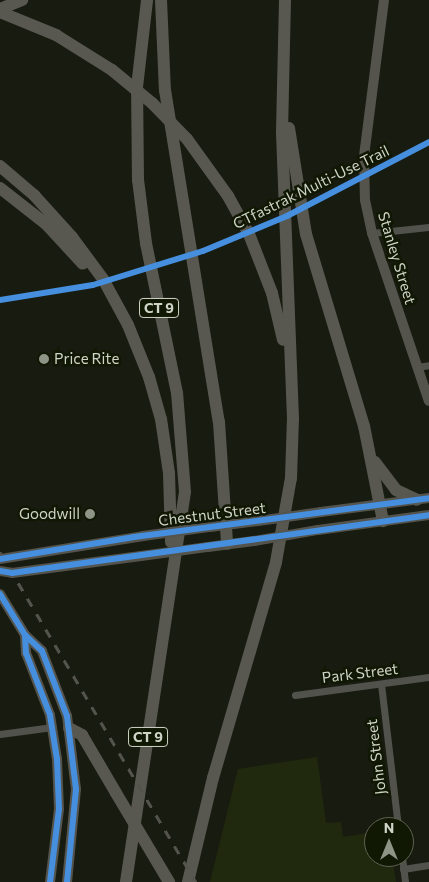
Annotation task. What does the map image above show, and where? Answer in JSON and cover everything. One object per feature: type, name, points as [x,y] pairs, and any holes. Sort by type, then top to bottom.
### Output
[{"type":"highway","points":[[0,11],[22,0]]},
{"type":"highway","name":"CT 9","points":[[126,882],[183,514],[184,461],[177,393],[146,243],[138,180],[137,87],[147,0]]},
{"type":"highway","points":[[161,0],[164,90],[212,367],[223,458],[227,544]]},
{"type":"highway","points":[[188,882],[211,788],[281,541],[292,463],[292,382],[282,142],[285,0]]},
{"type":"highway","points":[[0,11],[56,35],[112,70],[152,104],[186,139],[228,196],[257,252],[275,305],[292,382]]},
{"type":"highway","points":[[283,31],[291,151],[302,219],[370,454],[383,521]]},
{"type":"highway","points":[[0,166],[41,202],[90,259],[113,295],[141,356],[158,406],[167,457],[170,592]]},
{"type":"highway","points":[[0,188],[38,217],[71,249],[99,286],[141,356]]},
{"type":"highway","points":[[370,454],[392,485],[423,499]]},
{"type":"highway","points":[[69,728],[82,735],[169,882]]},
{"type":"street","name":"Stanley Street","points":[[384,0],[364,165],[365,200],[372,233],[429,401]]},
{"type":"street","points":[[372,233],[429,227]]},
{"type":"street","points":[[417,367],[429,365]]},
{"type":"street","name":"Chestnut Street","points":[[0,559],[143,536],[423,499]]},
{"type":"street","name":"Chestnut Street","points":[[0,571],[12,573],[254,541],[429,515]]},
{"type":"street","points":[[0,594],[25,636],[39,646],[50,669],[69,728],[76,794],[67,882]]},
{"type":"street","points":[[25,636],[26,653],[43,691],[53,727],[59,800],[50,882]]},
{"type":"street","name":"Park Street","points":[[295,695],[429,677]]},
{"type":"street","name":"John Street","points":[[381,684],[397,817]]},
{"type":"street","points":[[0,734],[53,727],[69,728]]},
{"type":"street","points":[[405,882],[403,869],[429,865]]},
{"type":"shaded area","points":[[317,757],[326,823],[341,822],[343,837],[364,834],[364,867],[394,867],[396,882],[210,882],[238,769]]},
{"type":"railway","points":[[0,552],[196,882]]},
{"type":"cycle path","name":"CTfastrak Multi-Use Trail","points":[[0,300],[93,285],[203,251],[287,216],[429,142]]},
{"type":"cycle path","points":[[0,559],[134,537],[429,498]]},
{"type":"cycle path","points":[[0,571],[12,573],[429,515]]},
{"type":"cycle path","points":[[0,594],[25,635],[42,651],[67,716],[76,789],[67,882]]},
{"type":"cycle path","points":[[25,635],[26,653],[50,715],[57,759],[59,809],[50,882]]},
{"type":"place","name":"Price Rite","points":[[44,359]]},
{"type":"place","name":"Goodwill","points":[[90,514]]}]
